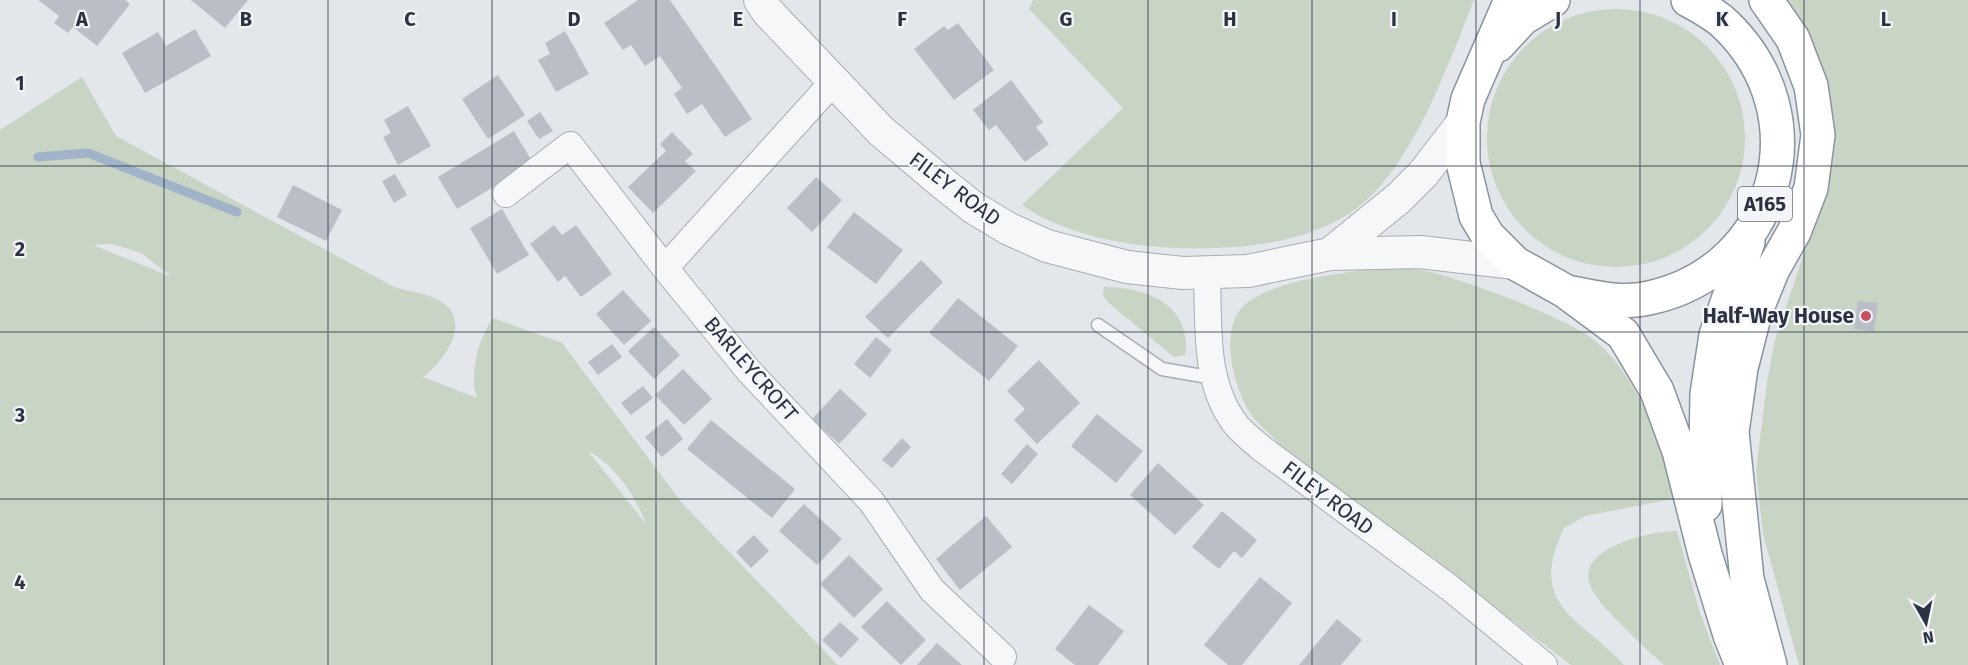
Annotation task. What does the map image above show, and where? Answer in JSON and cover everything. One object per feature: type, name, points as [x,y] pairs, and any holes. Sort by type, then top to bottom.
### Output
[{"type":"highway","name":"FILEY ROAD","points":[[1511,0],[1468,99],[1463,122],[1463,164],[1476,216],[1488,236],[1515,263],[1564,291],[1623,334],[1657,392],[1679,451],[1705,554],[1730,635],[1742,665]]},
{"type":"highway","name":"FILEY ROAD","points":[[1487,57],[1523,18],[1553,0]]},
{"type":"highway","name":"FILEY ROAD","points":[[1688,0],[1725,24],[1754,58],[1773,99],[1779,142],[1772,190],[1753,229],[1728,293],[1716,335],[1707,394],[1705,554]]},
{"type":"highway","points":[[1766,0],[1793,39],[1811,86],[1818,135],[1811,188],[1794,232],[1773,269],[1755,313],[1741,368],[1732,432],[1747,579],[1770,665]]},
{"type":"highway","name":"FILEY ROAD","points":[[1564,291],[1606,300],[1647,298],[1688,286],[1726,261],[1753,229]]},
{"type":"street","name":"FILEY ROAD","points":[[760,0],[768,12],[832,82],[881,131],[974,208],[1009,229],[1047,246],[1092,260],[1127,267],[1207,274],[1289,264],[1330,254],[1420,252],[1515,263]]},
{"type":"street","points":[[665,268],[832,82]]},
{"type":"street","name":"FILEY ROAD","points":[[1330,254],[1399,198],[1423,174],[1463,122]]},
{"type":"street","name":"BARLEYCROFT","points":[[506,194],[570,145],[665,268],[748,370],[871,501],[932,590],[1003,657]]},
{"type":"street","name":"FILEY ROAD","points":[[1207,274],[1209,347],[1214,378],[1237,426],[1261,448],[1450,588],[1544,665]]},
{"type":"lane","points":[[1098,325],[1162,369],[1214,378]]},
{"type":"green space","points":[[1033,0],[1474,0],[1440,84],[1410,143],[1393,170],[1374,193],[1353,211],[1313,231],[1268,243],[1222,248],[1177,248],[1137,245],[1096,237],[1057,224],[1022,205],[1123,108],[1029,9]]},
{"type":"green space","points":[[1783,0],[1968,0],[1968,665],[1799,665],[1763,534],[1756,471],[1767,382],[1775,340],[1825,190]]},
{"type":"green space","points":[[1603,9],[1629,9],[1653,14],[1677,24],[1698,38],[1716,56],[1730,77],[1740,101],[1745,138],[1743,163],[1730,199],[1716,220],[1698,238],[1677,252],[1653,262],[1629,267],[1603,267],[1579,262],[1555,252],[1534,238],[1516,220],[1502,199],[1492,175],[1487,151],[1487,125],[1492,101],[1502,77],[1516,56],[1534,38],[1555,24],[1579,14]]},
{"type":"green space","points":[[82,77],[116,136],[394,287],[426,295],[443,303],[451,312],[455,322],[455,332],[438,363],[423,377],[477,398],[474,378],[476,356],[493,318],[562,343],[682,503],[838,665],[0,665],[0,130]],"holes":[[[112,244],[141,253],[172,277],[93,245]],[[588,451],[616,473],[637,503],[646,524]]]},
{"type":"green space","points":[[1376,268],[1413,269],[1435,273],[1496,293],[1545,313],[1586,334],[1599,344],[1626,376],[1657,436],[1672,499],[1585,516],[1564,528],[1554,555],[1551,576],[1555,593],[1563,608],[1624,665],[1571,665],[1279,444],[1253,417],[1239,390],[1231,357],[1233,324],[1240,310],[1251,300],[1295,282]]},
{"type":"green space","points":[[1104,287],[1143,292],[1165,304],[1181,323],[1186,341],[1185,355],[1174,357],[1111,305],[1103,296]]},
{"type":"green space","points":[[1677,531],[1700,613],[1720,665],[1664,665],[1605,608],[1591,588],[1588,577],[1590,567],[1597,557],[1610,548],[1642,536]]},
{"type":"building","points":[[38,0],[125,0],[130,4],[97,46],[73,27],[68,33],[54,23],[59,16]]},
{"type":"building","points":[[191,0],[248,0],[225,28]]},
{"type":"building","points":[[638,0],[670,0],[752,119],[725,137],[702,104],[687,114],[674,94],[682,88],[660,56],[645,66],[631,45],[623,50],[604,23]]},
{"type":"building","points":[[958,23],[994,70],[954,100],[914,49],[944,26],[948,30]]},
{"type":"building","points":[[195,29],[211,56],[145,93],[122,53],[158,32],[166,46]]},
{"type":"building","points":[[565,31],[589,74],[556,92],[538,60],[550,54],[545,43]]},
{"type":"building","points":[[498,75],[525,115],[488,139],[462,99]]},
{"type":"building","points":[[1011,80],[1043,122],[1036,127],[1049,144],[1025,162],[996,125],[989,130],[973,110]]},
{"type":"building","points":[[408,106],[431,146],[398,165],[383,137],[391,133],[384,120]]},
{"type":"building","points":[[540,112],[553,131],[539,139],[527,121]]},
{"type":"building","points":[[514,131],[533,163],[457,209],[438,177]]},
{"type":"building","points":[[672,132],[693,154],[685,161],[696,171],[653,213],[628,187],[666,151],[660,144]]},
{"type":"building","points":[[395,174],[407,195],[394,203],[382,181]]},
{"type":"building","points":[[816,177],[842,200],[812,232],[787,208]]},
{"type":"building","points":[[293,185],[342,210],[326,241],[277,217]]},
{"type":"building","points":[[502,209],[529,255],[497,274],[470,228]]},
{"type":"building","points":[[854,212],[903,250],[876,284],[827,247]]},
{"type":"building","points":[[554,225],[562,235],[576,225],[612,274],[581,297],[565,276],[558,282],[530,244]]},
{"type":"building","points":[[921,260],[943,282],[888,338],[865,317]]},
{"type":"building","points":[[623,290],[651,321],[624,345],[596,314]]},
{"type":"building","points":[[958,298],[1018,346],[989,381],[929,333]]},
{"type":"building","name":"Half-Way House","points":[[1858,301],[1878,303],[1874,332],[1854,329]]},
{"type":"building","points":[[654,327],[680,355],[654,379],[628,351]]},
{"type":"building","points":[[876,337],[892,350],[870,378],[854,364]]},
{"type":"building","points":[[612,344],[622,357],[598,375],[588,362]]},
{"type":"building","points":[[1039,360],[1080,403],[1037,444],[1014,420],[1025,409],[1007,391]]},
{"type":"building","points":[[683,369],[712,399],[684,425],[655,395]]},
{"type":"building","points":[[643,386],[653,398],[631,415],[621,403]]},
{"type":"building","points":[[840,389],[867,414],[839,444],[812,419]]},
{"type":"building","points":[[1097,414],[1143,451],[1116,483],[1071,446]]},
{"type":"building","points":[[667,419],[683,439],[662,457],[645,437]]},
{"type":"building","points":[[711,420],[795,489],[772,518],[687,449]]},
{"type":"building","points":[[902,438],[911,447],[892,468],[882,460]]},
{"type":"building","points":[[1027,444],[1038,454],[1012,484],[1001,474]]},
{"type":"building","points":[[1158,463],[1204,505],[1175,535],[1130,495]]},
{"type":"building","points":[[804,504],[842,539],[817,565],[779,531]]},
{"type":"building","points":[[1222,511],[1257,540],[1242,558],[1234,551],[1219,569],[1192,547]]},
{"type":"building","points":[[986,516],[1012,547],[960,590],[936,559]]},
{"type":"building","points":[[754,535],[769,551],[751,568],[736,552]]},
{"type":"building","points":[[849,555],[883,589],[854,618],[820,584]]},
{"type":"building","points":[[1260,577],[1292,603],[1242,665],[1228,665],[1204,645]]},
{"type":"building","points":[[887,601],[926,640],[901,665],[861,627]]},
{"type":"building","points":[[1089,605],[1124,631],[1098,665],[1075,665],[1055,649]]},
{"type":"building","points":[[1337,619],[1362,640],[1341,665],[1299,665]]},
{"type":"building","points":[[840,622],[859,639],[841,658],[822,640]]},
{"type":"building","points":[[937,643],[962,665],[917,665]]},
{"type":"waterway","points":[[38,157],[88,153],[237,212]]},
{"type":"place","name":"Half-Way House","points":[[1866,316]]}]
